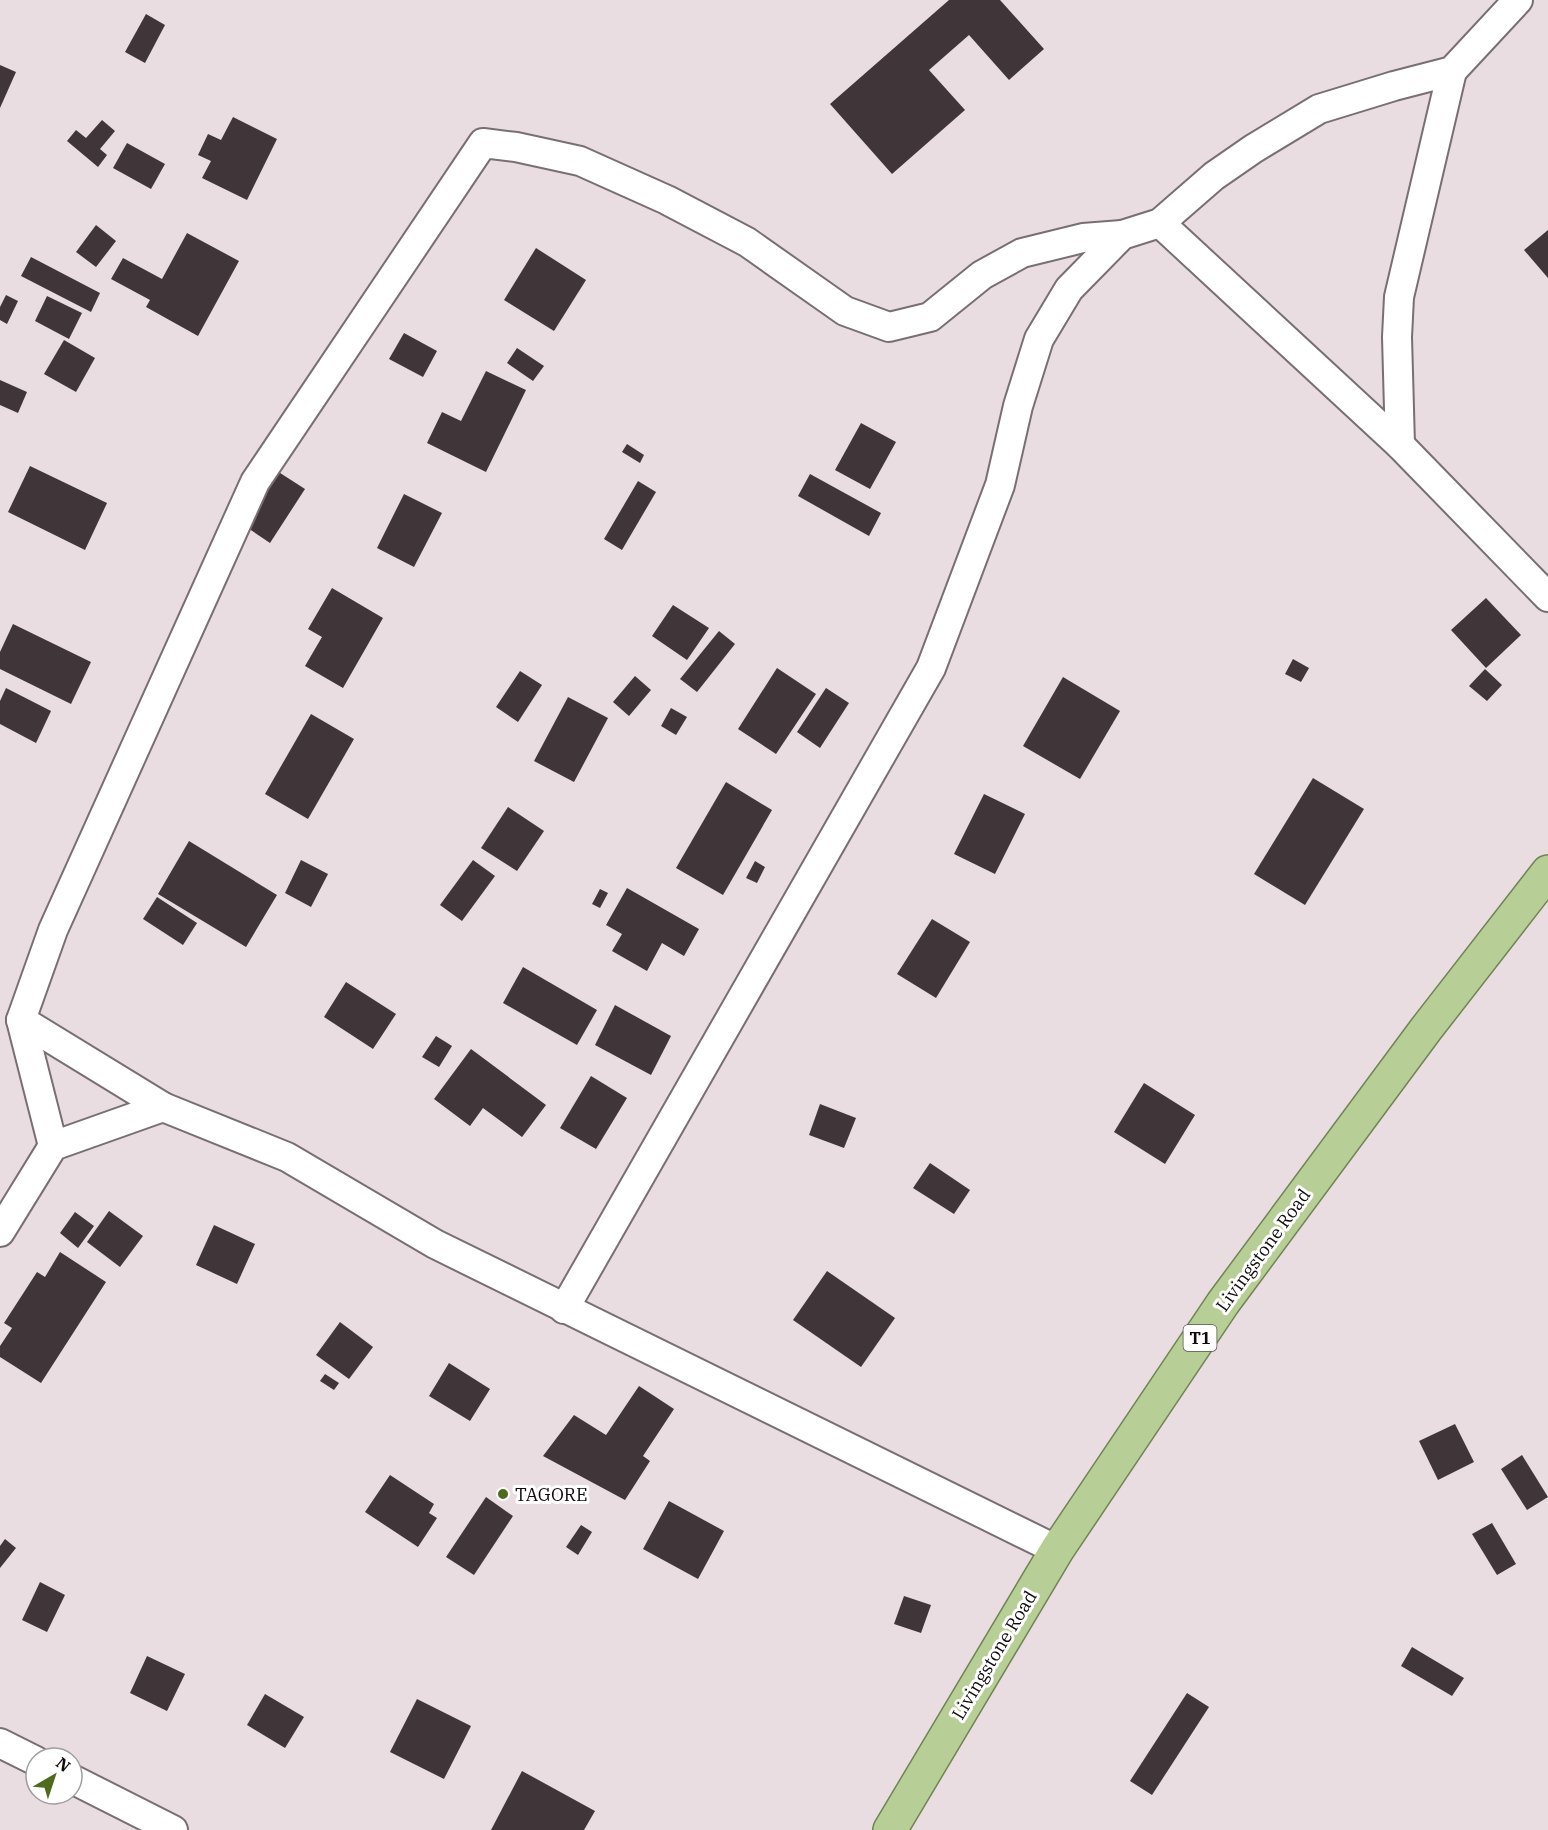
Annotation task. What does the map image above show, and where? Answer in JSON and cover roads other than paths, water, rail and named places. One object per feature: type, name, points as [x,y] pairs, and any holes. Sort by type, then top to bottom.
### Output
[{"type":"highway","name":"Livingstone Road","points":[[890,1830],[1057,1550],[1223,1303],[1426,1029],[1548,872]]},
{"type":"street","points":[[1400,445],[1399,297],[1452,71],[1518,0]]},
{"type":"street","points":[[53,1146],[21,1020],[53,930],[255,482],[483,143],[516,147],[580,161],[656,195],[747,242],[845,311],[889,327],[930,317],[982,275],[1022,253],[1083,238],[1122,235],[1160,223],[1214,176],[1253,149],[1319,110],[1394,86],[1452,71]]},
{"type":"street","points":[[1160,223],[1400,445],[1548,597]]},
{"type":"street","points":[[564,1309],[931,668],[1000,485],[1018,406],[1039,339],[1069,289],[1122,235]]},
{"type":"street","points":[[21,1020],[163,1107],[287,1157],[435,1244],[1057,1550]]},
{"type":"street","points":[[0,1232],[53,1146],[163,1107]]},
{"type":"street","points":[[0,1743],[24,1755]]},
{"type":"street","points":[[84,1785],[173,1830]]},
{"type":"place","name":"TAGORE","points":[[503,1494]]}]
